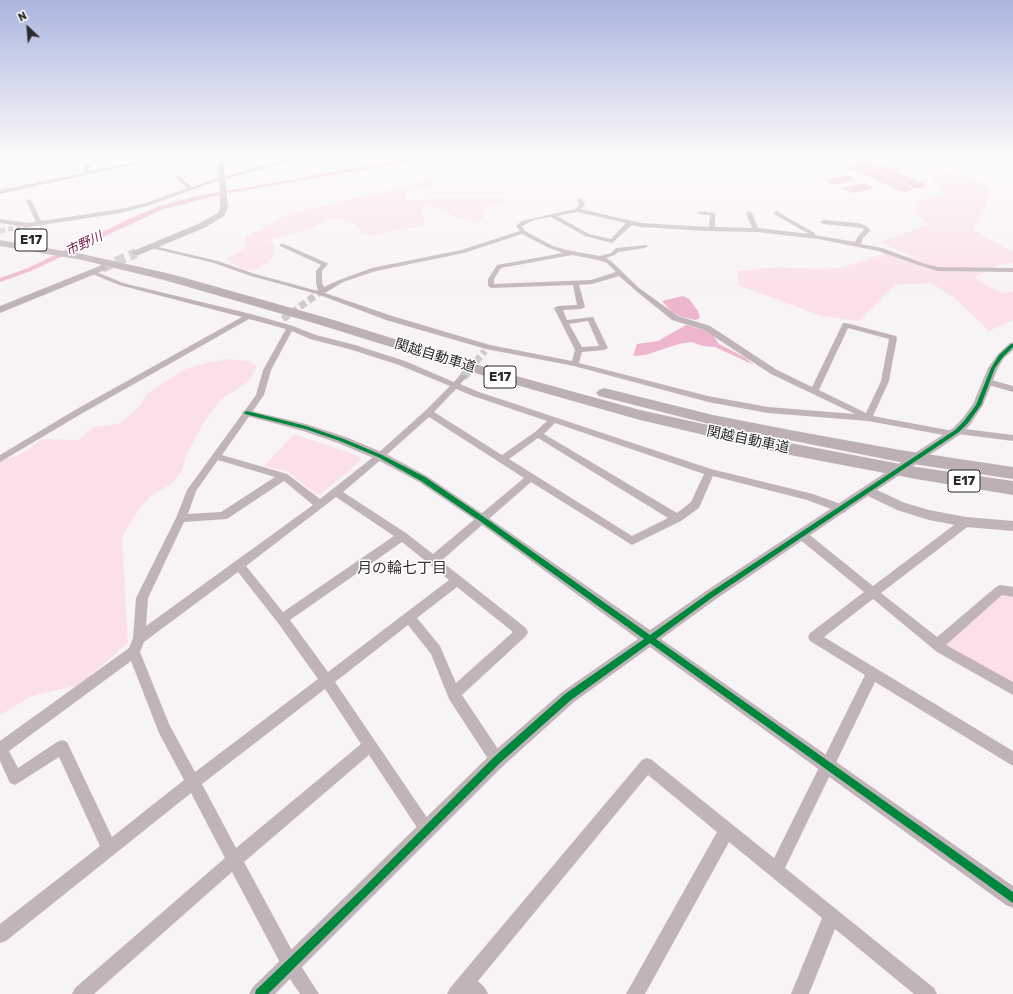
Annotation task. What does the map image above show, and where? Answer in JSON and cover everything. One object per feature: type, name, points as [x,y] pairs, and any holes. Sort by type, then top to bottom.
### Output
[{"type":"highway","name":"関越自動車道","points":[[0,235],[135,256],[271,294],[465,354],[622,398],[721,421],[900,456],[1013,473]]},
{"type":"highway","name":"関越自動車道","points":[[0,243],[120,265],[258,302],[577,399],[712,432],[790,449],[916,473],[1013,488]]},
{"type":"main road","points":[[135,256],[150,247],[215,219],[221,214],[224,202]]},
{"type":"main road","points":[[0,310],[102,268]]},
{"type":"street","points":[[30,202],[39,223]]},
{"type":"street","points":[[0,221],[28,225],[136,208],[152,202]]},
{"type":"street","points":[[577,210],[582,205],[581,202]]},
{"type":"street","points":[[868,418],[851,408],[774,372],[707,328],[675,318],[637,289],[609,262],[600,258],[551,247],[523,232],[519,226],[524,222],[577,210],[630,223],[712,229],[756,230],[818,237],[880,249],[938,269],[1013,270]]},
{"type":"street","points":[[700,213],[713,214],[712,229]]},
{"type":"street","points":[[749,213],[756,230]]},
{"type":"street","points":[[776,213],[818,237]]},
{"type":"street","points":[[551,215],[587,235],[612,241],[630,223]]},
{"type":"street","points":[[823,222],[859,225],[864,227],[868,230],[860,237],[858,244]]},
{"type":"street","points":[[321,292],[341,281],[374,269],[462,252],[523,232]]},
{"type":"street","points":[[282,245],[325,264],[319,271],[321,292]]},
{"type":"street","points":[[600,258],[613,254],[616,250],[645,246]]},
{"type":"street","points":[[150,247],[216,262],[253,275],[321,292],[389,318],[487,349],[576,364],[716,400],[768,410],[868,418],[955,433],[1013,438]]},
{"type":"street","points":[[575,253],[499,266],[491,279],[491,286],[576,284],[592,282],[621,273]]},
{"type":"street","points":[[92,272],[121,284],[277,324],[313,337],[402,363],[476,394],[553,420],[710,472],[809,497],[842,509]]},
{"type":"street","points":[[576,284],[581,307],[558,308],[579,350],[576,364]]},
{"type":"street","points":[[0,459],[78,412],[248,316]]},
{"type":"street","points":[[277,324],[283,319]]},
{"type":"street","points":[[565,322],[590,319],[604,348],[579,350]]},
{"type":"street","points":[[814,391],[846,325],[893,338],[885,381],[868,418]]},
{"type":"street","points":[[290,328],[266,370],[260,395],[192,490],[181,518],[142,598],[136,645],[164,728],[290,964],[310,994]]},
{"type":"street","points":[[260,994],[368,890],[497,760],[568,697],[649,638],[955,433],[966,422],[978,405],[993,368],[1001,356],[1013,345]]},
{"type":"street","points":[[109,848],[62,747],[15,778],[1,748],[239,565],[320,505],[380,456],[457,386],[464,377]]},
{"type":"street","points":[[988,382],[1013,389]]},
{"type":"street","points":[[247,413],[306,428],[380,456],[423,479],[482,519],[1013,898]]},
{"type":"street","points":[[428,413],[632,541],[677,518],[695,505],[710,472]]},
{"type":"street","points":[[502,460],[538,434],[553,420]]},
{"type":"street","points":[[538,434],[677,518]]},
{"type":"street","points":[[216,456],[284,476],[320,505]]},
{"type":"street","points":[[181,518],[223,516],[284,476]]},
{"type":"street","points":[[434,560],[530,478]]},
{"type":"street","points":[[870,491],[901,507],[929,515],[966,522],[1013,526]]},
{"type":"street","points":[[336,492],[402,536],[434,560],[522,632],[454,694]]},
{"type":"street","points":[[966,522],[814,637],[1013,759]]},
{"type":"street","points":[[802,535],[937,645],[1013,689]]},
{"type":"street","points":[[282,619],[402,536]]},
{"type":"street","points":[[239,565],[282,619],[326,680],[427,830]]},
{"type":"street","points":[[0,935],[193,782],[458,580]]},
{"type":"street","points":[[937,645],[1000,590],[1013,592]]},
{"type":"street","points":[[409,618],[436,650],[454,694],[497,760]]},
{"type":"street","points":[[776,870],[873,673]]},
{"type":"street","points":[[80,994],[234,860],[370,746]]},
{"type":"street","points":[[456,994],[647,765],[928,994]]},
{"type":"street","points":[[635,994],[726,830]]},
{"type":"street","points":[[800,994],[832,915]]},
{"type":"street","points":[[467,981],[479,994]]},
{"type":"shaded area","points":[[339,202],[505,202],[505,204],[486,205],[483,219],[473,221],[459,218],[430,205],[422,207],[424,225],[374,235],[363,234],[352,221],[330,217],[313,227],[270,241],[275,247],[272,258],[258,269],[243,270],[227,259],[244,248],[246,237],[288,214]]},
{"type":"shaded area","points":[[917,202],[986,202],[974,231],[1013,251],[1013,263],[999,265],[974,277],[1002,294],[1013,291],[1013,320],[989,331],[955,298],[931,283],[895,285],[859,321],[822,316],[738,285],[738,271],[778,267],[815,269],[841,268],[884,254],[913,257],[880,242],[929,224],[913,212]]},
{"type":"shaded area","points":[[229,359],[248,361],[257,366],[248,382],[221,399],[204,422],[193,442],[186,455],[182,471],[170,485],[152,495],[137,511],[122,538],[128,643],[79,685],[32,696],[0,715],[0,460],[20,455],[42,439],[79,440],[93,427],[119,424],[140,406],[148,393],[185,369]]},
{"type":"shaded area","points":[[294,434],[361,457],[360,461],[321,494],[316,494],[287,471],[264,466]]},
{"type":"shaded area","points":[[1000,590],[1013,592],[1013,689],[941,648]]},
{"type":"water","name":"市野川","points":[[173,202],[190,202],[161,210],[31,271],[0,282],[0,278],[28,268],[157,207]]},
{"type":"water","points":[[683,296],[689,299],[698,311],[700,318],[695,320],[682,317],[672,312],[662,301]]},
{"type":"water","points":[[686,325],[711,332],[719,344],[746,358],[754,365],[715,347],[703,346],[692,342],[679,344],[645,355],[633,356],[637,344],[658,341]]},
{"type":"tunnel","points":[[0,231],[28,225]]},
{"type":"tunnel","points":[[102,268],[136,253]]},
{"type":"tunnel","points":[[283,319],[319,293]]},
{"type":"tunnel","points":[[469,370],[485,351]]},
{"type":"tunnel","points":[[463,377],[470,369]]},
{"type":"cycle path","points":[[260,994],[497,760],[568,697],[711,595],[957,431],[966,422],[978,405],[993,368],[1001,356],[1013,345]]},
{"type":"cycle path","points":[[247,413],[306,428],[342,440],[380,456],[423,479],[482,519],[1013,898]]},
{"type":"district","name":"月の輪七丁目","points":[[402,569]]}]
